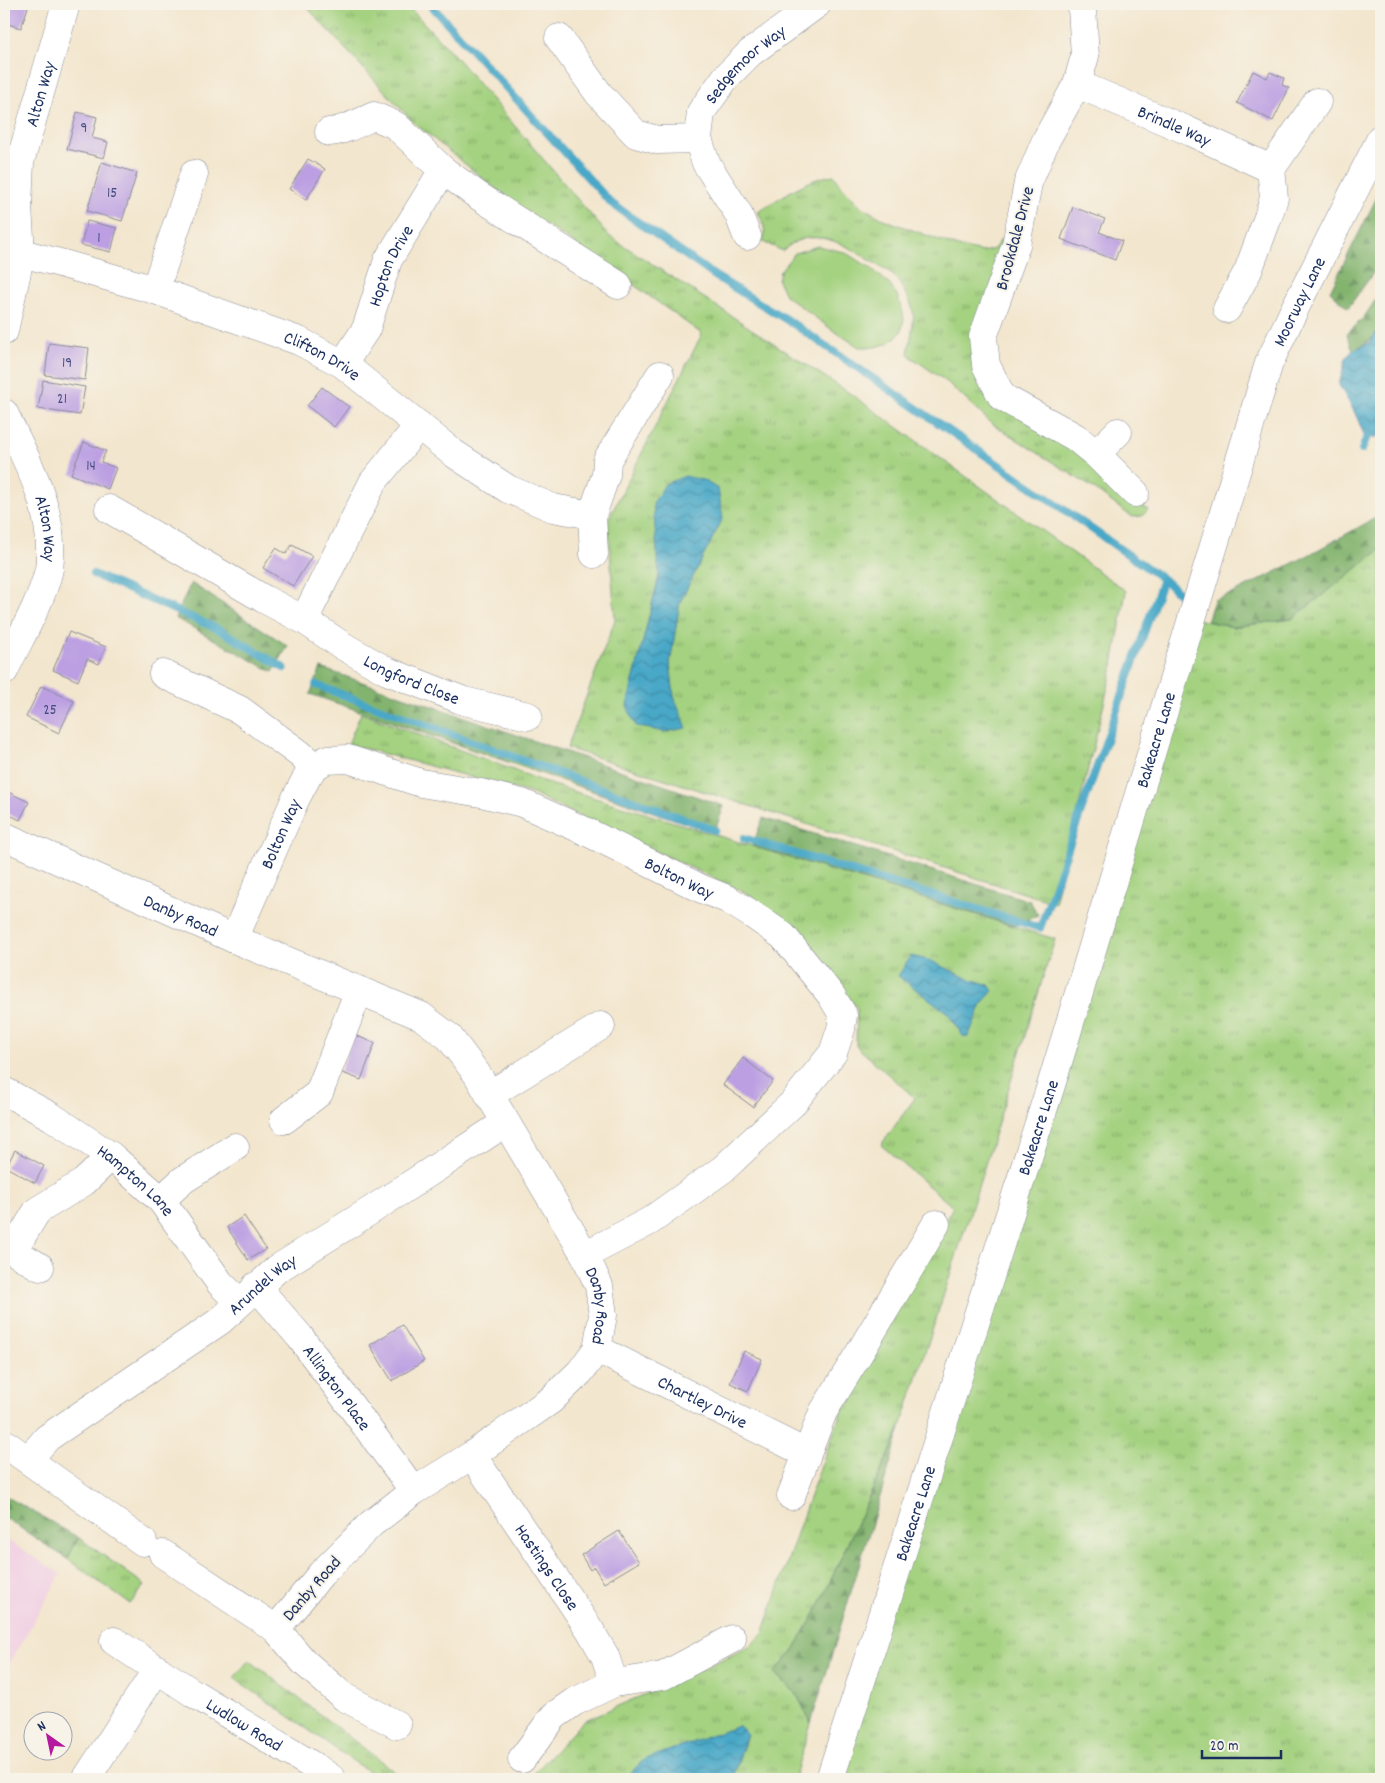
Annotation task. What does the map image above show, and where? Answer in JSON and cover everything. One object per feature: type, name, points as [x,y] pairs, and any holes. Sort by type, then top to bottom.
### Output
[{"type":"street","name":"Alton Way","points":[[4,331],[21,254],[18,198],[12,160],[66,4]]},
{"type":"street","name":"Sedgemoor Way","points":[[747,236],[738,213],[706,163],[698,139],[701,112],[726,77],[750,53],[816,4]]},
{"type":"street","name":"Brookdale Drive","points":[[1080,4],[1085,56],[1077,84],[1046,140],[1028,183],[1016,245],[983,337],[986,365],[1002,397],[1075,437],[1096,454],[1135,494]]},
{"type":"street","points":[[559,38],[599,94],[636,134],[657,140],[698,139]]},
{"type":"street","name":"Brindle Way","points":[[1077,84],[1184,129],[1271,169]]},
{"type":"street","points":[[1227,309],[1248,271],[1274,198],[1271,169],[1317,102]]},
{"type":"street","points":[[329,132],[338,131],[374,116],[395,125],[443,170],[477,196],[618,285]]},
{"type":"street","name":"Moorway Lane","points":[[1237,472],[1269,363],[1294,308],[1381,138]]},
{"type":"street","name":"Hopton Drive","points":[[343,364],[366,329],[388,260],[443,170]]},
{"type":"street","points":[[155,290],[194,174]]},
{"type":"street","name":"Clifton Drive","points":[[21,254],[155,290],[299,341],[343,364],[453,453],[508,489],[553,508],[592,514]]},
{"type":"street","points":[[594,554],[592,514],[606,475],[607,460],[660,375]]},
{"type":"street","name":"Alton Way","points":[[4,413],[22,450],[45,506],[50,540],[49,571],[41,594],[4,671]]},
{"type":"street","points":[[304,620],[373,482],[419,425]]},
{"type":"street","points":[[1096,454],[1118,432]]},
{"type":"street","name":"Bakeacre Lane","points":[[830,1779],[1053,1079],[1237,472]]},
{"type":"street","name":"Longford Close","points":[[109,509],[264,599],[304,620],[343,646],[388,671],[464,700],[528,716]]},
{"type":"street","points":[[163,674],[240,710],[300,754],[314,767]]},
{"type":"street","name":"Bolton Way","points":[[234,939],[307,777],[314,767],[326,760],[348,759],[421,783],[522,802],[702,889],[727,899],[782,936],[831,995],[843,1014],[841,1030],[832,1053],[792,1104],[730,1162],[650,1221],[585,1255]]},
{"type":"street","name":"Danby Road","points":[[4,836],[234,939],[421,1016],[449,1037],[477,1074],[585,1255],[599,1286],[603,1316],[598,1349],[580,1372],[551,1400],[472,1455],[414,1492],[370,1524],[321,1574],[276,1628]]},
{"type":"street","points":[[284,1120],[319,1093],[359,990]]},
{"type":"street","points":[[489,1095],[601,1026]]},
{"type":"street","name":"Hampton Lane","points":[[4,1091],[52,1116],[111,1156],[161,1200],[220,1283],[248,1294]]},
{"type":"street","name":"Arundel Way","points":[[28,1460],[47,1438],[220,1320],[277,1269],[505,1123]]},
{"type":"street","points":[[161,1200],[183,1180],[235,1147]]},
{"type":"street","points":[[40,1267],[13,1251],[37,1211],[84,1182],[111,1156]]},
{"type":"street","points":[[791,1496],[822,1412],[936,1224]]},
{"type":"street","name":"Allington Place","points":[[248,1294],[300,1336],[414,1492]]},
{"type":"street","name":"Chartley Drive","points":[[598,1349],[806,1453]]},
{"type":"street","points":[[4,1443],[28,1460]]},
{"type":"street","name":"Hastings Close","points":[[472,1455],[590,1630],[605,1656],[614,1683]]},
{"type":"street","name":"Danby Road","points":[[28,1460],[58,1483],[153,1548],[276,1628],[304,1662],[344,1697],[398,1725]]},
{"type":"street","points":[[522,1758],[554,1716],[574,1702],[614,1683],[663,1676],[732,1639]]},
{"type":"street","name":"Ludlow Road","points":[[114,1641],[193,1693],[332,1779]]},
{"type":"street","points":[[86,1779],[157,1670]]},
{"type":"shaded area","points":[[4,1538],[61,1574],[4,1673]]},
{"type":"green space","points":[[304,4],[406,4],[454,55],[609,236],[848,392],[1126,591],[1112,671],[1055,903],[567,748],[615,620],[608,520],[702,334],[595,257],[516,205],[414,123]],"holes":[[[723,518],[680,602],[670,663],[674,697],[686,728],[627,706],[659,576]]]},
{"type":"green space","points":[[834,175],[860,206],[883,219],[958,247],[983,252],[994,249],[1003,237],[1007,238],[971,355],[974,372],[986,393],[1069,447],[1148,510],[1142,516],[1133,517],[1093,488],[991,423],[947,382],[911,357],[908,353],[913,323],[912,307],[901,285],[888,271],[852,249],[828,240],[805,239],[794,243],[783,251],[763,242],[763,223],[758,212],[813,180]]},
{"type":"green space","points":[[1381,189],[1381,262],[1348,308],[1330,291]]},
{"type":"green space","points":[[818,246],[844,252],[871,268],[889,284],[897,295],[904,319],[901,332],[889,343],[876,347],[859,347],[785,295],[778,280],[780,271],[795,253]]},
{"type":"green space","points":[[1381,292],[1381,320],[1379,327],[1371,339],[1353,350],[1347,334],[1364,317]]},
{"type":"green space","points":[[1381,515],[1381,549],[1292,619],[1233,627],[1207,621],[1214,600],[1234,593],[1303,558]]},
{"type":"green space","points":[[1381,549],[1381,1779],[832,1779],[1191,618],[1233,627],[1292,619]]},
{"type":"green space","points":[[191,583],[288,646],[273,672],[175,618]]},
{"type":"green space","points":[[321,668],[724,806],[714,833],[310,694]]},
{"type":"green space","points":[[361,713],[556,786],[1055,939],[901,1427],[818,1608],[793,1652],[774,1673],[796,1693],[811,1723],[794,1779],[733,1779],[747,1734],[645,1759],[624,1779],[529,1779],[583,1721],[749,1647],[763,1634],[808,1501],[848,1394],[953,1207],[881,1145],[915,1098],[856,1046],[857,1008],[788,923],[748,894],[530,793],[348,744]],"holes":[[[967,978],[989,985],[967,1037],[963,1036],[948,1013]]]},
{"type":"green space","points":[[763,818],[1030,901],[1038,915],[1015,926],[752,846]]},
{"type":"green space","points":[[901,1428],[811,1723],[796,1693],[774,1673],[793,1652],[818,1608]]},
{"type":"green space","points":[[4,1495],[79,1538],[67,1559],[4,1517]]},
{"type":"green space","points":[[79,1538],[145,1585],[130,1604],[67,1559]]},
{"type":"green space","points":[[249,1660],[404,1779],[379,1779],[234,1678]]},
{"type":"water","points":[[1381,327],[1381,436],[1366,439],[1355,413],[1339,385],[1346,358],[1353,350],[1369,343]]},
{"type":"water","points":[[685,476],[703,480],[718,489],[723,518],[680,602],[670,663],[674,697],[687,728],[664,732],[636,726],[627,706],[659,576],[653,504],[665,484]]},
{"type":"water","points":[[911,956],[929,960],[967,978],[989,985],[993,991],[983,1002],[968,1037],[963,1036],[948,1013],[898,976]]},
{"type":"water","points":[[739,1726],[747,1733],[733,1779],[624,1779],[645,1759]]},
{"type":"building","points":[[4,4],[29,4],[21,28],[4,23]]},
{"type":"building","points":[[1253,71],[1267,78],[1270,72],[1284,78],[1282,85],[1289,88],[1273,121],[1237,103]]},
{"type":"building","points":[[77,112],[97,117],[92,138],[108,142],[104,158],[67,149]]},
{"type":"building","points":[[308,159],[325,169],[306,200],[289,189]]},
{"type":"building","points":[[102,162],[137,173],[122,221],[87,211]]},
{"type":"building","points":[[1073,207],[1105,219],[1099,232],[1122,241],[1115,260],[1061,239]]},
{"type":"building","points":[[87,221],[117,228],[111,252],[81,245]]},
{"type":"building","points":[[49,343],[89,348],[85,380],[45,375]]},
{"type":"building","points":[[43,380],[85,387],[80,415],[38,409]]},
{"type":"building","points":[[322,387],[349,407],[334,427],[307,406]]},
{"type":"building","points":[[84,442],[106,451],[101,462],[116,468],[108,489],[71,474]]},
{"type":"building","points":[[292,545],[312,556],[293,586],[263,568],[276,548],[286,554]]},
{"type":"building","points":[[69,632],[106,647],[99,664],[87,659],[78,681],[53,670]]},
{"type":"building","points":[[41,686],[74,701],[59,733],[26,717]]},
{"type":"building","points":[[4,790],[29,802],[20,820],[4,812]]},
{"type":"building","points":[[354,1035],[375,1043],[361,1080],[340,1072]]},
{"type":"building","points":[[743,1058],[773,1081],[753,1107],[723,1085]]},
{"type":"building","points":[[15,1150],[44,1166],[35,1183],[6,1167]]},
{"type":"building","points":[[244,1216],[266,1249],[248,1260],[227,1227]]},
{"type":"building","points":[[402,1325],[424,1361],[392,1381],[370,1345]]},
{"type":"building","points":[[744,1351],[762,1359],[748,1391],[730,1383]]},
{"type":"building","points":[[619,1531],[639,1562],[604,1583],[594,1567],[590,1570],[581,1555]]},
{"type":"waterway","points":[[430,4],[611,203],[715,276],[792,323],[1043,495],[1163,579],[1184,598]]},
{"type":"waterway","points":[[1362,450],[1366,439]]},
{"type":"waterway","points":[[93,574],[220,630],[284,668]]},
{"type":"waterway","points":[[744,838],[1040,928],[1163,579]]},
{"type":"waterway","points":[[316,685],[715,830]]}]
